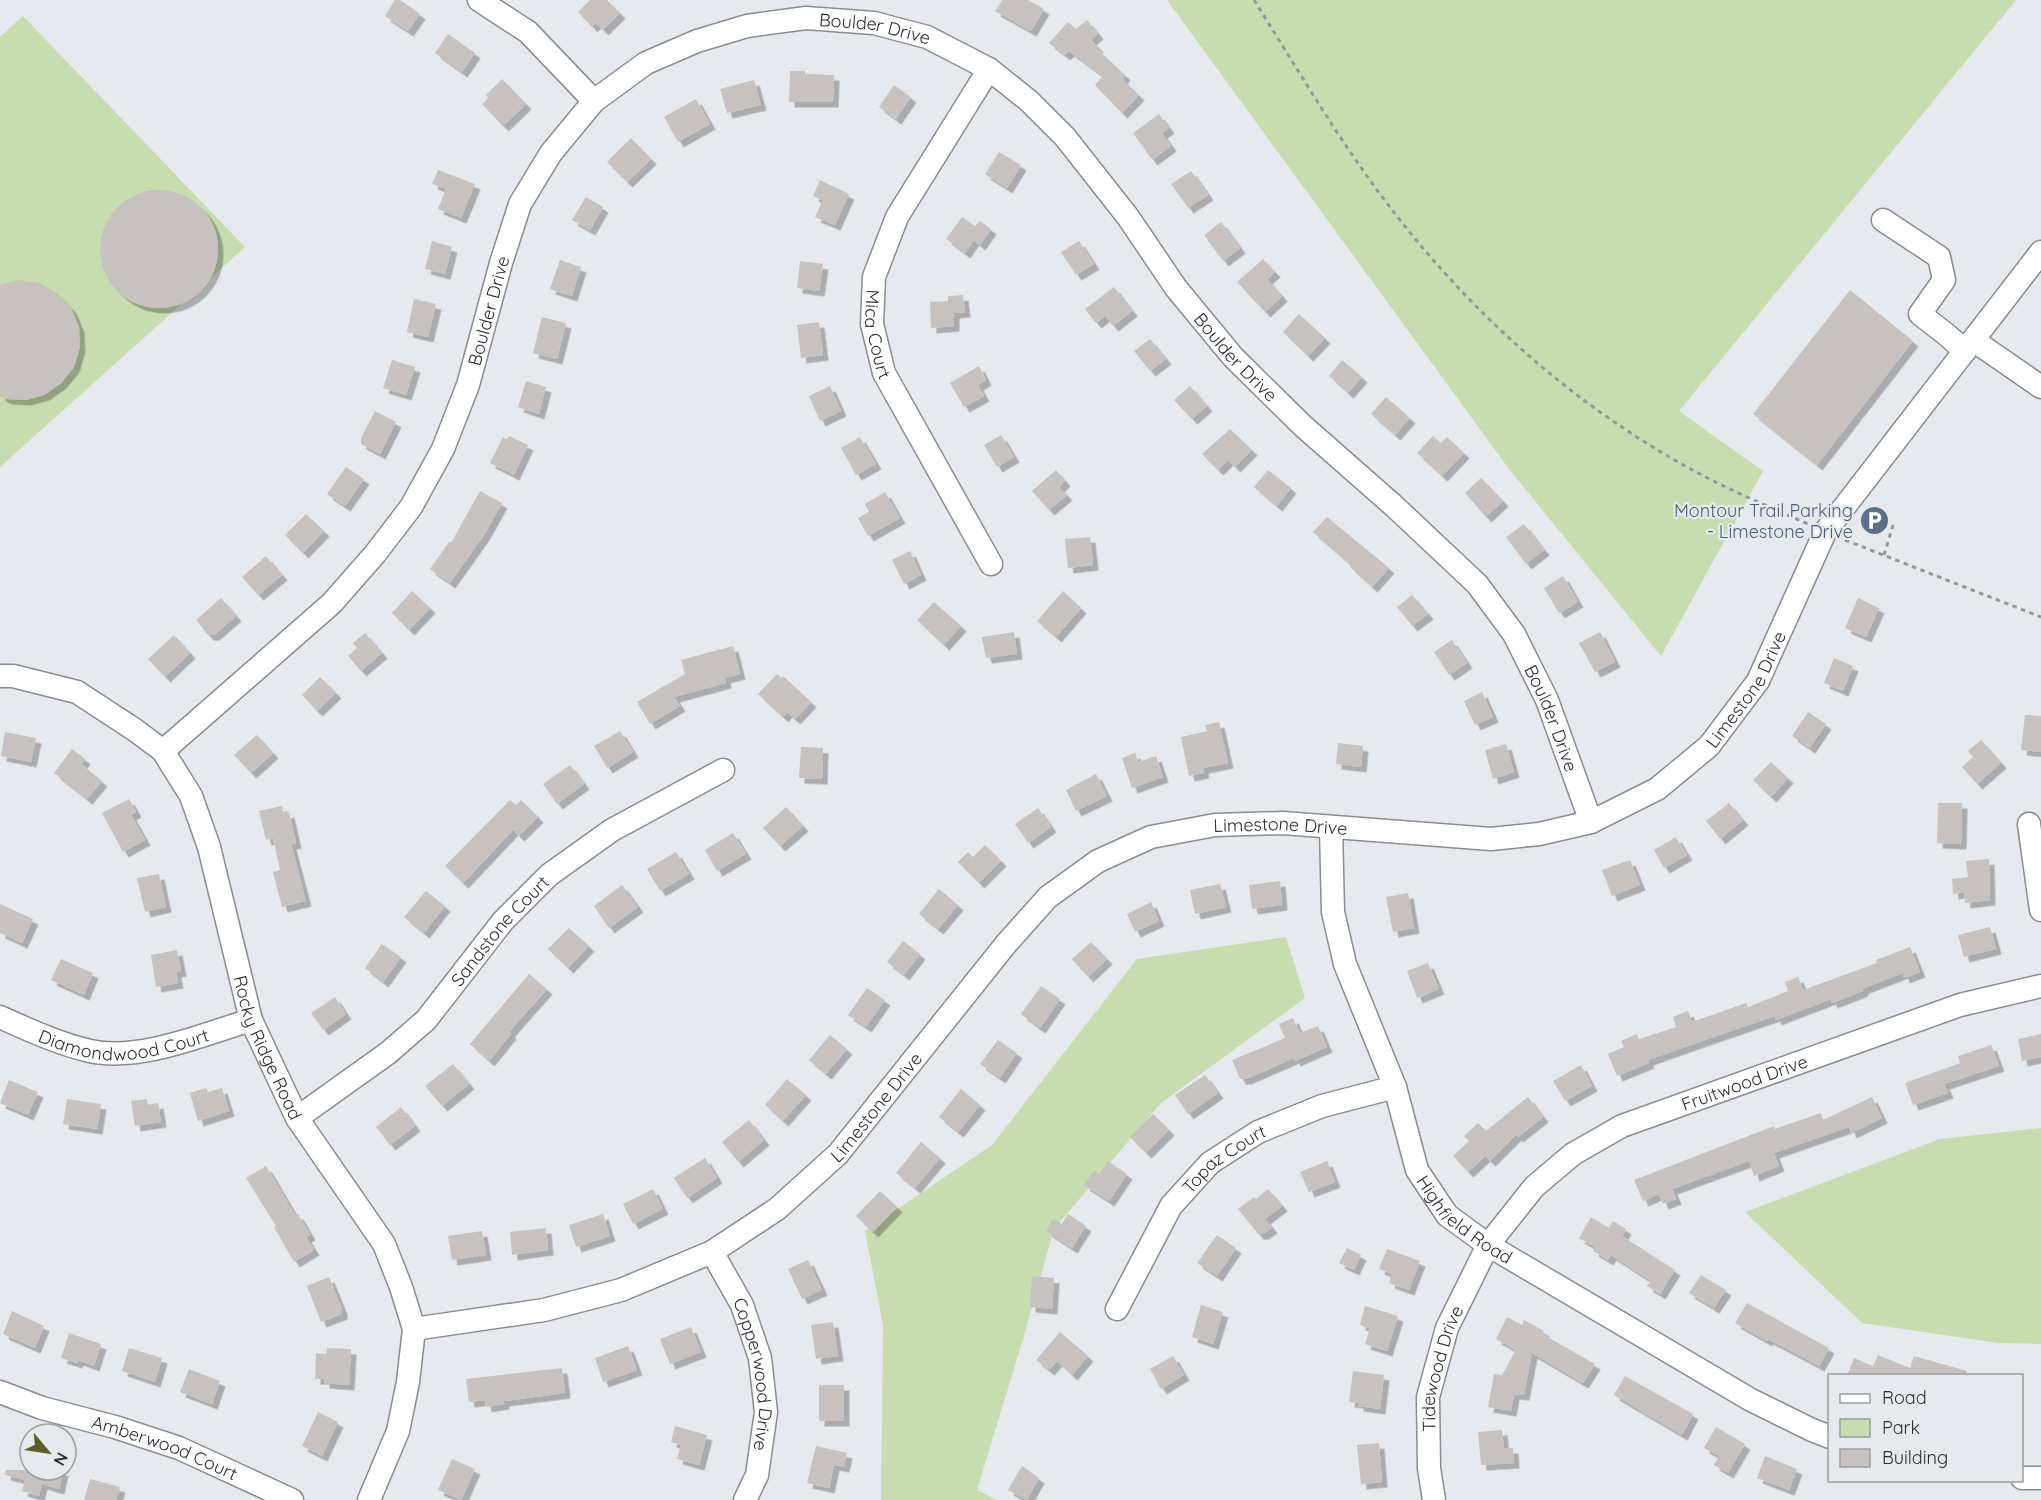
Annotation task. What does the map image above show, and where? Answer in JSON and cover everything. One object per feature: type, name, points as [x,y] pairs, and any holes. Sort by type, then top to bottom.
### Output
[{"type":"street","points":[[479,0],[528,32],[594,101]]},
{"type":"street","name":"Boulder Drive","points":[[163,751],[332,603],[375,554],[411,507],[443,449],[468,385],[501,263],[520,204],[550,153],[594,101],[646,63],[697,40],[806,9],[927,37],[989,69],[1029,101],[1065,137],[1128,217],[1176,288],[1233,357],[1303,426],[1394,506],[1477,584],[1514,634],[1547,700],[1591,822]]},
{"type":"street","name":"Mica Court","points":[[989,69],[897,217],[874,277],[872,324],[884,373],[991,564]]},
{"type":"street","points":[[1883,220],[1939,257],[1944,280],[1920,314],[1947,335],[1969,345],[2041,387]]},
{"type":"street","name":"Limestone Drive","points":[[414,1329],[544,1310],[621,1290],[712,1252],[777,1209],[838,1154],[1006,944],[1048,897],[1098,861],[1151,837],[1215,825],[1282,823],[1491,839],[1539,834],[1591,822],[1656,789],[1709,746],[1758,681],[1825,532],[2041,252]]},
{"type":"street","name":"Rocky Ridge Road","points":[[0,676],[13,676],[77,692],[163,751],[191,796],[209,847],[251,1020],[297,1118],[384,1244],[414,1329],[408,1382],[398,1431],[369,1500]]},
{"type":"street","name":"Sandstone Court","points":[[297,1118],[388,1053],[426,1020],[503,921],[549,874],[612,830],[723,770]]},
{"type":"street","points":[[2029,824],[2041,910]]},
{"type":"street","name":"Highfield Road","points":[[1331,828],[1333,912],[1345,964],[1395,1087],[1417,1170],[1447,1215],[1488,1245],[1751,1400],[1812,1431],[1828,1436]]},
{"type":"street","name":"Fruitwood Drive","points":[[1488,1245],[1534,1187],[1573,1154],[1622,1126],[1960,1005],[2041,986]]},
{"type":"street","name":"Diamondwood Court","points":[[0,1017],[53,1040],[92,1052],[129,1053],[175,1043],[251,1020]]},
{"type":"street","name":"Topaz Court","points":[[1118,1309],[1171,1206],[1210,1163],[1258,1132],[1312,1110],[1395,1087]]},
{"type":"street","name":"Tidewood Drive","points":[[1434,1500],[1429,1468],[1428,1397],[1447,1328],[1488,1245]]},
{"type":"street","name":"Copperwood Drive","points":[[712,1252],[742,1305],[760,1358],[766,1412],[757,1475],[745,1500]]},
{"type":"street","name":"Amberwood Court","points":[[0,1392],[42,1408],[115,1427],[179,1448],[292,1500]]},
{"type":"street","points":[[2023,1478],[2041,1478]]},
{"type":"path","points":[[1254,0],[1334,127],[1379,193],[1421,246],[1506,337],[1563,384],[1666,456],[1721,484],[1825,532],[2041,617]]},
{"type":"path","points":[[1884,555],[1893,525]]},
{"type":"green space","points":[[1167,0],[2016,0],[1679,411],[1763,471],[1661,656],[1509,469]]},
{"type":"green space","points":[[23,16],[245,247],[0,467],[0,37]]},
{"type":"green space","points":[[1286,937],[1305,998],[1161,1103],[1054,1229],[977,1490],[997,1500],[881,1500],[883,1325],[865,1231],[992,1145],[1137,959]]},
{"type":"green space","points":[[2041,1128],[2041,1344],[1998,1343],[1862,1323],[1745,1212],[1940,1139]]},
{"type":"building","points":[[395,0],[400,0],[420,14],[408,31],[385,16]]},
{"type":"building","points":[[590,0],[607,0],[620,13],[603,30],[596,23],[592,27],[578,12]]},
{"type":"building","points":[[1002,0],[1028,0],[1044,9],[1031,31],[995,11]]},
{"type":"building","points":[[1087,20],[1098,34],[1091,40],[1098,47],[1096,48],[1125,75],[1122,79],[1139,95],[1122,113],[1095,85],[1103,76],[1069,51],[1065,55],[1049,43],[1068,22],[1076,29]]},
{"type":"building","points":[[448,34],[475,53],[462,72],[435,53]]},
{"type":"building","points":[[790,71],[834,75],[833,102],[789,102]]},
{"type":"building","points":[[502,79],[526,104],[503,126],[482,104],[488,98],[486,95]]},
{"type":"building","points":[[754,80],[761,105],[727,113],[720,89]]},
{"type":"building","points":[[894,85],[911,97],[896,119],[879,107]]},
{"type":"building","points":[[696,99],[710,124],[678,142],[664,117]]},
{"type":"building","points":[[1159,114],[1169,128],[1162,133],[1171,146],[1152,160],[1133,133]]},
{"type":"building","points":[[631,138],[651,159],[627,182],[607,162]]},
{"type":"building","points":[[999,152],[1021,165],[1007,188],[985,174]]},
{"type":"building","points":[[438,170],[475,184],[461,218],[438,209],[446,189],[432,184]]},
{"type":"building","points":[[1191,171],[1208,195],[1188,208],[1171,184]]},
{"type":"building","points":[[820,180],[849,194],[835,225],[815,217],[823,200],[813,196]]},
{"type":"building","points":[[159,190],[170,191],[192,200],[208,216],[217,238],[217,260],[208,282],[192,298],[170,307],[159,308],[148,307],[126,298],[110,282],[101,260],[100,249],[101,238],[110,216],[126,200],[148,191]]},
{"type":"building","points":[[586,197],[603,207],[590,230],[572,220]]},
{"type":"building","points":[[962,217],[975,226],[980,221],[991,229],[980,245],[974,240],[965,253],[946,239]]},
{"type":"building","points":[[1221,222],[1240,248],[1223,261],[1204,235]]},
{"type":"building","points":[[432,241],[452,247],[445,274],[425,269]]},
{"type":"building","points":[[1079,241],[1094,264],[1076,275],[1061,252]]},
{"type":"building","points":[[1263,259],[1275,272],[1267,279],[1282,296],[1265,312],[1237,282]]},
{"type":"building","points":[[560,260],[581,267],[572,296],[550,289]]},
{"type":"building","points":[[800,261],[823,264],[819,291],[797,288]]},
{"type":"building","points":[[19,280],[39,283],[57,293],[71,308],[79,327],[80,347],[74,367],[61,383],[44,395],[26,400],[7,399],[0,396],[0,284]]},
{"type":"building","points":[[1114,287],[1132,311],[1113,326],[1105,316],[1096,323],[1085,309]]},
{"type":"building","points":[[1850,290],[1913,341],[1817,465],[1753,414]]},
{"type":"building","points":[[963,295],[965,312],[954,313],[954,326],[931,328],[930,302],[948,301],[948,296]]},
{"type":"building","points":[[414,299],[436,304],[428,337],[407,332]]},
{"type":"building","points":[[1299,314],[1325,338],[1308,356],[1283,332]]},
{"type":"building","points":[[542,317],[566,323],[557,359],[533,353]]},
{"type":"building","points":[[819,322],[823,355],[801,358],[797,325]]},
{"type":"building","points":[[1150,339],[1166,359],[1150,371],[1134,351]]},
{"type":"building","points":[[392,360],[415,367],[406,395],[383,388]]},
{"type":"building","points":[[1342,360],[1362,377],[1348,393],[1329,376]]},
{"type":"building","points":[[979,366],[986,380],[978,385],[984,396],[964,407],[950,383]]},
{"type":"building","points":[[526,381],[546,387],[539,414],[518,407]]},
{"type":"building","points":[[830,386],[841,411],[820,421],[809,396]]},
{"type":"building","points":[[1190,386],[1207,406],[1192,419],[1174,400]]},
{"type":"building","points":[[1386,397],[1410,418],[1395,435],[1371,414]]},
{"type":"building","points":[[375,411],[396,422],[380,454],[361,444],[361,438]]},
{"type":"building","points":[[1230,429],[1252,450],[1235,467],[1228,460],[1218,470],[1202,454]]},
{"type":"building","points":[[1001,435],[1014,457],[997,467],[984,445]]},
{"type":"building","points":[[509,436],[528,445],[514,475],[490,463],[503,437],[507,439]]},
{"type":"building","points":[[1433,436],[1441,443],[1447,437],[1464,453],[1442,476],[1417,453]]},
{"type":"building","points":[[860,437],[876,464],[856,475],[841,448]]},
{"type":"building","points":[[346,467],[364,479],[345,506],[327,494]]},
{"type":"building","points":[[1056,470],[1065,481],[1059,487],[1067,495],[1049,510],[1032,491]]},
{"type":"building","points":[[1268,470],[1291,488],[1277,506],[1254,487]]},
{"type":"building","points":[[1481,478],[1503,501],[1486,517],[1465,493]]},
{"type":"building","points":[[480,491],[502,503],[484,535],[450,583],[430,569],[449,542],[451,543]]},
{"type":"building","points":[[885,492],[900,518],[868,536],[858,518],[869,512],[865,504]]},
{"type":"building","points":[[306,514],[324,531],[303,553],[285,535]]},
{"type":"building","points":[[1327,517],[1389,568],[1372,587],[1313,532]]},
{"type":"building","points":[[1524,524],[1544,550],[1526,564],[1506,537]]},
{"type":"building","points":[[1090,537],[1093,565],[1068,568],[1065,539]]},
{"type":"building","points":[[910,551],[921,575],[904,584],[892,560]]},
{"type":"building","points":[[266,556],[282,575],[258,595],[242,577]]},
{"type":"building","points":[[1563,576],[1578,602],[1559,613],[1544,588]]},
{"type":"building","points":[[412,591],[430,608],[409,630],[392,613]]},
{"type":"building","points":[[1063,591],[1081,608],[1056,637],[1037,621]]},
{"type":"building","points":[[1412,595],[1428,614],[1412,626],[1397,607]]},
{"type":"building","points":[[221,598],[236,616],[214,635],[208,635],[196,620]]},
{"type":"building","points":[[1858,598],[1879,608],[1866,637],[1845,628]]},
{"type":"building","points":[[934,602],[961,626],[944,645],[917,620]]},
{"type":"building","points":[[1014,632],[1017,654],[986,658],[982,637]]},
{"type":"building","points":[[1600,632],[1615,662],[1595,672],[1579,643]]},
{"type":"building","points":[[365,633],[382,653],[361,671],[348,656],[357,648],[353,643]]},
{"type":"building","points":[[174,635],[190,653],[165,677],[148,659]]},
{"type":"building","points":[[1452,640],[1467,663],[1449,675],[1434,652]]},
{"type":"building","points":[[733,646],[740,674],[725,678],[726,683],[674,697],[680,706],[650,724],[637,702],[685,674],[681,660]]},
{"type":"building","points":[[1834,658],[1853,666],[1843,691],[1824,683]]},
{"type":"building","points":[[777,674],[782,678],[783,676],[811,702],[795,719],[787,712],[783,717],[758,694]]},
{"type":"building","points":[[320,677],[336,693],[317,711],[302,695]]},
{"type":"building","points":[[1482,692],[1493,717],[1475,725],[1464,701]]},
{"type":"building","points":[[1808,712],[1826,724],[1810,748],[1792,736]]},
{"type":"building","points":[[2025,715],[2041,716],[2041,752],[2021,750]]},
{"type":"building","points":[[1219,722],[1228,763],[1203,768],[1204,773],[1189,776],[1181,737],[1207,731],[1205,725]]},
{"type":"building","points":[[620,731],[633,752],[607,768],[594,746]]},
{"type":"building","points":[[5,732],[36,738],[31,762],[1,756]]},
{"type":"building","points":[[257,735],[273,753],[251,773],[234,755]]},
{"type":"building","points":[[1981,740],[2001,763],[1977,784],[1962,767],[1973,757],[1968,751]]},
{"type":"building","points":[[1338,743],[1363,746],[1361,767],[1336,764]]},
{"type":"building","points":[[1506,744],[1514,772],[1493,779],[1485,750]]},
{"type":"building","points":[[801,747],[823,748],[822,779],[799,778]]},
{"type":"building","points":[[72,749],[85,759],[81,764],[102,781],[87,799],[54,773]]},
{"type":"building","points":[[1135,753],[1138,762],[1156,756],[1163,777],[1132,788],[1122,758]]},
{"type":"building","points":[[1771,762],[1788,778],[1771,797],[1753,780]]},
{"type":"building","points":[[570,765],[584,784],[557,804],[543,784]]},
{"type":"building","points":[[1096,774],[1107,796],[1076,811],[1066,790]]},
{"type":"building","points":[[129,799],[136,812],[131,815],[145,840],[123,852],[102,813]]},
{"type":"building","points":[[510,800],[516,805],[521,800],[538,817],[519,836],[513,830],[463,883],[445,866]]},
{"type":"building","points":[[1729,803],[1743,820],[1720,839],[1706,821]]},
{"type":"building","points":[[1938,803],[1962,803],[1961,844],[1937,843]]},
{"type":"building","points":[[282,806],[283,814],[289,812],[296,843],[291,844],[306,901],[282,907],[273,872],[280,870],[273,838],[266,840],[259,811]]},
{"type":"building","points":[[786,807],[803,826],[780,846],[763,828]]},
{"type":"building","points":[[1038,808],[1051,827],[1028,843],[1015,824]]},
{"type":"building","points":[[733,833],[746,854],[717,871],[705,850]]},
{"type":"building","points":[[1676,837],[1687,855],[1664,868],[1654,850]]},
{"type":"building","points":[[985,845],[1001,861],[979,883],[958,862],[968,852],[973,857]]},
{"type":"building","points":[[676,852],[689,874],[660,891],[647,869]]},
{"type":"building","points":[[1989,859],[1990,900],[1965,903],[1964,892],[1953,894],[1952,879],[1968,877],[1966,861]]},
{"type":"building","points":[[1630,860],[1640,885],[1612,896],[1602,870]]},
{"type":"building","points":[[159,874],[166,907],[145,912],[137,878]]},
{"type":"building","points":[[1280,881],[1282,905],[1252,909],[1249,885]]},
{"type":"building","points":[[1220,884],[1226,907],[1195,914],[1190,890]]},
{"type":"building","points":[[622,885],[638,907],[609,928],[594,906]]},
{"type":"building","points":[[939,889],[958,905],[938,929],[919,914]]},
{"type":"building","points":[[426,891],[445,906],[424,933],[404,917]]},
{"type":"building","points":[[1408,893],[1414,928],[1393,932],[1386,897]]},
{"type":"building","points":[[1151,902],[1159,921],[1135,932],[1127,914]]},
{"type":"building","points":[[0,904],[33,919],[22,943],[0,933]]},
{"type":"building","points":[[1990,927],[1996,949],[1964,957],[1958,935]]},
{"type":"building","points":[[569,928],[589,946],[568,968],[548,949]]},
{"type":"building","points":[[903,941],[920,954],[904,975],[887,962]]},
{"type":"building","points":[[1091,942],[1107,959],[1088,977],[1072,959]]},
{"type":"building","points":[[382,944],[401,957],[383,982],[365,968]]},
{"type":"building","points":[[1910,947],[1920,972],[1904,978],[1903,973],[1832,1003],[1831,999],[1776,1020],[1775,1016],[1648,1060],[1649,1063],[1617,1076],[1608,1054],[1624,1047],[1621,1041],[1637,1034],[1639,1039],[1676,1027],[1673,1017],[1688,1011],[1692,1022],[1746,1003],[1748,1007],[1788,991],[1785,982],[1798,977],[1803,990],[1877,963],[1876,960]]},
{"type":"building","points":[[177,950],[181,971],[176,972],[178,983],[156,987],[151,955]]},
{"type":"building","points":[[61,959],[93,973],[84,995],[51,980]]},
{"type":"building","points":[[1428,963],[1439,989],[1417,998],[1407,971]]},
{"type":"building","points":[[529,974],[547,989],[509,1032],[511,1034],[489,1061],[470,1044]]},
{"type":"building","points":[[1041,986],[1060,999],[1040,1028],[1021,1014]]},
{"type":"building","points":[[867,988],[885,1000],[866,1027],[848,1015]]},
{"type":"building","points":[[335,997],[346,1014],[323,1030],[311,1013]]},
{"type":"building","points":[[1293,1018],[1300,1033],[1318,1026],[1327,1047],[1295,1061],[1294,1058],[1246,1079],[1240,1079],[1232,1060],[1285,1038],[1279,1024]]},
{"type":"building","points":[[2041,1034],[2041,1057],[2022,1061],[2018,1039]]},
{"type":"building","points":[[830,1035],[847,1049],[826,1074],[809,1060]]},
{"type":"building","points":[[998,1040],[1017,1053],[1000,1078],[980,1064]]},
{"type":"building","points":[[1991,1045],[1999,1066],[1944,1084],[1948,1093],[1913,1105],[1905,1083],[1960,1063],[1958,1056]]},
{"type":"building","points":[[453,1064],[469,1084],[442,1106],[425,1086]]},
{"type":"building","points":[[1581,1065],[1592,1086],[1565,1101],[1553,1081]]},
{"type":"building","points":[[1205,1075],[1218,1093],[1188,1114],[1175,1095]]},
{"type":"building","points":[[787,1079],[806,1095],[783,1121],[765,1105]]},
{"type":"building","points":[[9,1080],[38,1092],[28,1115],[0,1103]]},
{"type":"building","points":[[206,1088],[208,1092],[222,1088],[229,1111],[198,1121],[190,1093]]},
{"type":"building","points":[[961,1089],[980,1105],[958,1132],[939,1117]]},
{"type":"building","points":[[1528,1097],[1543,1117],[1518,1137],[1516,1135],[1490,1161],[1485,1156],[1468,1172],[1453,1156],[1469,1141],[1464,1136],[1478,1123],[1486,1131]]},
{"type":"building","points":[[1872,1097],[1882,1118],[1851,1133],[1849,1127],[1774,1153],[1779,1166],[1754,1176],[1749,1161],[1672,1189],[1676,1199],[1663,1204],[1659,1194],[1643,1201],[1634,1180],[1774,1126],[1775,1129],[1821,1113],[1823,1120]]},
{"type":"building","points":[[67,1099],[101,1104],[97,1129],[63,1124]]},
{"type":"building","points":[[147,1099],[148,1105],[158,1103],[161,1122],[135,1126],[131,1101]]},
{"type":"building","points":[[401,1107],[415,1126],[390,1145],[376,1127]]},
{"type":"building","points":[[1153,1114],[1169,1130],[1146,1153],[1130,1137]]},
{"type":"building","points":[[749,1120],[764,1140],[738,1162],[722,1142]]},
{"type":"building","points":[[921,1142],[940,1158],[915,1188],[896,1173]]},
{"type":"building","points":[[705,1158],[717,1178],[687,1198],[674,1178]]},
{"type":"building","points":[[1108,1161],[1127,1174],[1109,1201],[1084,1185],[1094,1170],[1099,1174]]},
{"type":"building","points":[[1327,1161],[1335,1182],[1309,1192],[1300,1172]]},
{"type":"building","points":[[266,1166],[295,1215],[298,1214],[310,1235],[306,1237],[314,1250],[294,1262],[274,1227],[276,1226],[246,1178]]},
{"type":"building","points":[[653,1189],[663,1209],[633,1224],[623,1204]]},
{"type":"building","points":[[1268,1189],[1282,1206],[1265,1219],[1272,1228],[1263,1234],[1258,1234],[1238,1209]]},
{"type":"building","points":[[880,1191],[897,1207],[873,1232],[856,1216]]},
{"type":"building","points":[[603,1214],[610,1236],[576,1247],[569,1225]]},
{"type":"building","points":[[1068,1214],[1086,1226],[1072,1248],[1046,1231],[1053,1219],[1062,1224]]},
{"type":"building","points":[[1591,1217],[1609,1228],[1613,1221],[1626,1229],[1622,1236],[1675,1270],[1660,1294],[1647,1286],[1651,1281],[1611,1255],[1608,1260],[1593,1251],[1595,1247],[1579,1238]]},
{"type":"building","points":[[546,1228],[548,1250],[512,1255],[510,1232]]},
{"type":"building","points":[[482,1231],[486,1255],[452,1260],[448,1236]]},
{"type":"building","points":[[1217,1235],[1236,1248],[1217,1276],[1197,1263]]},
{"type":"building","points":[[1347,1248],[1361,1255],[1354,1270],[1339,1263]]},
{"type":"building","points":[[1387,1249],[1420,1261],[1409,1290],[1389,1283],[1392,1274],[1379,1269]]},
{"type":"building","points":[[808,1260],[822,1290],[802,1299],[788,1269]]},
{"type":"building","points":[[1701,1275],[1726,1290],[1714,1308],[1689,1293]]},
{"type":"building","points":[[1032,1276],[1054,1278],[1052,1309],[1030,1307]]},
{"type":"building","points":[[329,1277],[342,1314],[321,1322],[307,1286]]},
{"type":"building","points":[[1747,1303],[1829,1348],[1819,1366],[1735,1323]]},
{"type":"building","points":[[1201,1305],[1223,1312],[1213,1344],[1192,1337]]},
{"type":"building","points":[[1365,1306],[1398,1316],[1387,1351],[1365,1344],[1370,1328],[1360,1325]]},
{"type":"building","points":[[12,1311],[44,1326],[35,1348],[3,1334]]},
{"type":"building","points":[[1507,1317],[1522,1325],[1524,1320],[1544,1331],[1542,1334],[1595,1364],[1583,1383],[1532,1353],[1524,1395],[1514,1394],[1511,1411],[1488,1407],[1494,1374],[1502,1375],[1516,1350],[1496,1339]]},
{"type":"building","points":[[833,1322],[838,1356],[816,1359],[811,1325]]},
{"type":"building","points":[[691,1327],[701,1352],[670,1364],[660,1339]]},
{"type":"building","points":[[1060,1332],[1088,1356],[1072,1375],[1057,1361],[1049,1370],[1036,1360]]},
{"type":"building","points":[[69,1333],[101,1344],[94,1366],[78,1360],[77,1363],[61,1358]]},
{"type":"building","points":[[628,1346],[637,1370],[603,1382],[595,1358]]},
{"type":"building","points":[[129,1348],[162,1358],[155,1382],[122,1371]]},
{"type":"building","points":[[327,1348],[351,1349],[349,1385],[324,1383],[324,1379],[315,1379],[316,1353],[326,1354]]},
{"type":"building","points":[[1878,1355],[1910,1368],[1914,1356],[1967,1371],[1966,1374],[1848,1374],[1854,1358],[1873,1366]]},
{"type":"building","points":[[1173,1356],[1184,1375],[1161,1389],[1150,1369]]},
{"type":"building","points":[[562,1368],[565,1393],[504,1401],[504,1404],[486,1407],[485,1400],[469,1402],[466,1379]]},
{"type":"building","points":[[189,1369],[220,1381],[212,1404],[180,1392]]},
{"type":"building","points":[[1353,1371],[1384,1375],[1380,1409],[1358,1406],[1358,1403],[1349,1402]]},
{"type":"building","points":[[1625,1376],[1693,1414],[1682,1435],[1614,1395]]},
{"type":"building","points":[[819,1385],[844,1385],[844,1421],[819,1421]]},
{"type":"building","points":[[318,1412],[338,1422],[322,1456],[302,1446]]},
{"type":"building","points":[[675,1426],[707,1435],[699,1465],[677,1459],[681,1445],[671,1442]]},
{"type":"building","points":[[1716,1427],[1745,1444],[1728,1473],[1714,1465],[1719,1456],[1704,1448]]},
{"type":"building","points":[[1502,1430],[1504,1448],[1513,1448],[1514,1463],[1481,1465],[1478,1432]]},
{"type":"building","points":[[1379,1443],[1382,1482],[1361,1484],[1357,1445]]},
{"type":"building","points":[[816,1446],[847,1453],[844,1467],[834,1465],[829,1488],[807,1483]]},
{"type":"building","points":[[1765,1456],[1797,1469],[1789,1490],[1757,1478]]},
{"type":"building","points":[[452,1459],[475,1469],[461,1500],[438,1490]]},
{"type":"building","points":[[1022,1466],[1039,1478],[1027,1500],[1008,1490]]},
{"type":"building","points":[[6,1470],[18,1470],[18,1478],[5,1475]]},
{"type":"building","points":[[90,1479],[120,1487],[116,1500],[84,1500]]},
{"type":"building","points":[[24,1482],[60,1482],[59,1489],[42,1484],[39,1496],[22,1491]]},
{"type":"place","name":"Montour Trail Parking - Limestone Drive","points":[[1874,520]]}]
